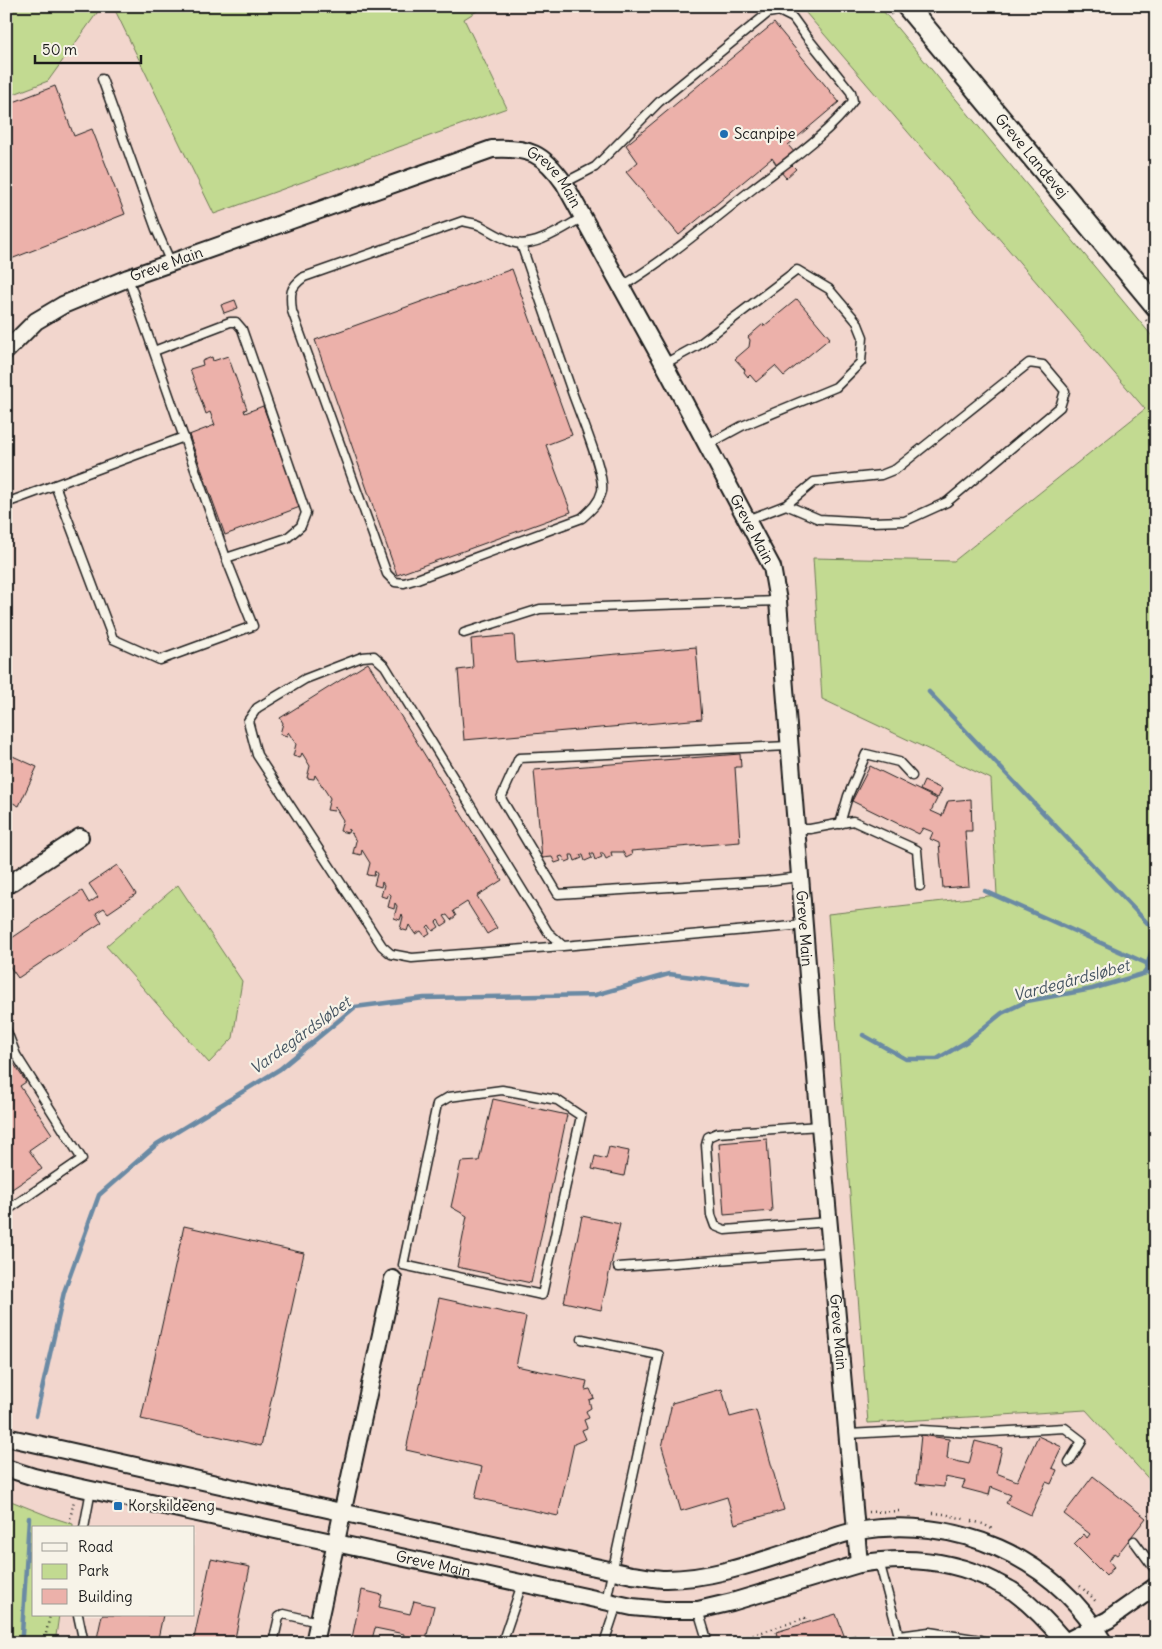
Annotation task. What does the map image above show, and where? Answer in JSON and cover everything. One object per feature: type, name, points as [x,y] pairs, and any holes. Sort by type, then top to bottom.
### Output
[{"type":"street","name":"Greve Landevej","points":[[906,6],[1156,306]]},
{"type":"street","name":"Greve Main","points":[[6,351],[36,321],[63,305],[171,262],[492,148],[514,147],[534,153],[552,166],[583,217],[664,364],[772,567],[778,601],[828,1222],[860,1564]]},
{"type":"street","points":[[6,886],[80,837]]},
{"type":"street","points":[[314,1643],[393,1279]]},
{"type":"street","points":[[6,1437],[341,1512],[613,1570],[664,1579],[692,1578],[724,1572],[856,1531],[898,1528],[958,1533],[1018,1557],[1044,1574],[1070,1597],[1094,1626],[1104,1643]]},
{"type":"street","name":"Greve Main","points":[[6,1468],[84,1489],[632,1607],[664,1610],[698,1610],[732,1602],[860,1564],[879,1561],[916,1560],[951,1565],[985,1577],[1012,1591],[1030,1605],[1065,1643]]},
{"type":"street","points":[[1065,1643],[1108,1620],[1156,1586]]},
{"type":"lane","points":[[564,184],[595,167],[659,102],[768,12],[779,10],[793,18],[851,92],[853,101],[844,113],[802,150],[651,268],[621,287]]},
{"type":"lane","points":[[102,79],[156,229],[171,262]]},
{"type":"lane","points":[[521,244],[602,478],[602,490],[598,502],[582,518],[417,579],[404,583],[395,582],[388,574],[292,311],[290,294],[295,284],[304,277],[463,221],[479,225],[515,244],[521,244],[530,244],[583,217]]},
{"type":"lane","points":[[664,364],[697,346],[797,270],[829,289],[857,322],[863,336],[861,362],[836,387],[742,426],[707,445]]},
{"type":"lane","points":[[55,485],[113,640],[160,660],[253,626],[226,558],[128,278]]},
{"type":"lane","points":[[154,351],[230,322],[236,322],[242,329],[306,513],[301,526],[287,538],[226,558]]},
{"type":"lane","points":[[747,520],[786,505],[814,482],[881,475],[896,469],[1029,363],[1043,365],[1065,391],[1060,407],[947,502],[905,520],[871,522],[819,518],[786,505]]},
{"type":"lane","points":[[6,503],[184,437]]},
{"type":"lane","points":[[464,633],[540,609],[778,601]]},
{"type":"lane","points":[[563,946],[548,932],[385,666],[374,656],[362,658],[305,679],[257,708],[248,721],[257,755],[382,946],[391,954],[412,958],[563,946],[804,925]]},
{"type":"lane","points":[[789,746],[519,758],[501,798],[558,894],[800,878]]},
{"type":"lane","points":[[840,824],[848,796],[866,754],[899,762],[912,776]]},
{"type":"lane","points":[[796,829],[810,829],[853,822],[917,850],[920,886]]},
{"type":"lane","points":[[6,1029],[16,1054],[82,1159],[6,1210]]},
{"type":"lane","points":[[393,1279],[403,1265],[437,1104],[449,1097],[502,1090],[557,1100],[581,1116],[542,1295],[403,1265]]},
{"type":"lane","points":[[820,1126],[717,1133],[708,1137],[706,1145],[712,1215],[715,1226],[725,1230],[828,1222]]},
{"type":"lane","points":[[618,1267],[831,1252]]},
{"type":"lane","points":[[582,1339],[659,1355],[613,1570],[611,1603],[604,1643]]},
{"type":"lane","points":[[848,1434],[922,1430],[972,1434],[1065,1428],[1082,1441],[1069,1462]]},
{"type":"lane","points":[[84,1489],[84,1526]]},
{"type":"lane","points":[[1134,1541],[1156,1571]]},
{"type":"lane","points":[[879,1561],[899,1636],[929,1632],[981,1640],[986,1643]]},
{"type":"lane","points":[[502,1643],[522,1584]]},
{"type":"lane","points":[[698,1610],[708,1643]]},
{"type":"lane","points":[[273,1643],[279,1617],[284,1614],[318,1622]]},
{"type":"lane","points":[[78,1616],[84,1643]]},
{"type":"path","points":[[69,1526],[84,1489]]},
{"type":"path","points":[[44,1643],[50,1616]]},
{"type":"path","points":[[729,1643],[805,1618],[806,1623]]},
{"type":"shaded area","points":[[101,6],[117,6],[507,107],[462,16],[480,6],[800,6],[1145,409],[954,561],[813,558],[822,699],[991,779],[997,895],[828,915],[868,1423],[1086,1410],[1156,1487],[1156,1643],[55,1643],[59,1616],[195,1616],[195,1526],[73,1526],[73,1524],[6,1503],[6,89]]},
{"type":"green space","points":[[6,6],[102,6],[48,81],[6,97]]},
{"type":"green space","points":[[113,6],[485,6],[464,19],[507,108],[214,214]]},
{"type":"green space","points":[[800,6],[879,6],[1156,341],[1156,1487],[1086,1410],[868,1423],[828,914],[997,895],[991,779],[822,699],[813,558],[954,561],[1145,409]]},
{"type":"green space","points":[[178,885],[242,981],[233,1038],[209,1063],[106,946]]},
{"type":"green space","points":[[6,1499],[73,1524],[73,1526],[32,1526],[32,1616],[59,1616],[55,1643],[6,1643]]},
{"type":"building","points":[[774,23],[839,102],[788,145],[795,153],[778,167],[772,158],[679,235],[626,172],[638,162],[626,145]]},
{"type":"building","points":[[55,86],[74,136],[92,129],[125,214],[6,261],[6,105]]},
{"type":"building","points":[[791,164],[796,169],[786,178],[781,172]]},
{"type":"building","points":[[512,269],[572,435],[546,445],[571,512],[397,575],[315,340]]},
{"type":"building","points":[[797,299],[830,338],[784,376],[775,366],[756,382],[750,375],[748,377],[744,372],[745,370],[735,359],[749,347],[750,340],[748,337]]},
{"type":"building","points":[[235,300],[238,308],[224,313],[221,305]]},
{"type":"building","points":[[228,356],[247,409],[244,410],[245,413],[263,406],[300,507],[225,535],[189,435],[215,425],[210,412],[206,414],[190,369],[203,365],[202,361],[212,357],[213,361]]},
{"type":"building","points":[[514,635],[516,663],[696,647],[702,719],[464,740],[458,670],[473,668],[471,639]]},
{"type":"building","points":[[368,663],[502,880],[477,896],[497,928],[487,934],[467,902],[453,911],[456,916],[451,920],[447,915],[444,916],[448,922],[442,926],[438,920],[436,922],[439,927],[433,931],[429,925],[427,927],[430,933],[425,936],[421,931],[415,934],[409,925],[407,931],[400,929],[402,914],[400,920],[394,918],[397,906],[395,903],[394,909],[388,907],[391,895],[389,893],[387,898],[381,896],[384,885],[382,882],[381,887],[374,885],[377,874],[375,871],[374,876],[367,875],[370,863],[362,850],[361,855],[353,853],[356,841],[349,829],[348,833],[340,831],[343,820],[335,807],[334,811],[327,810],[330,798],[315,775],[314,779],[307,778],[310,766],[302,753],[300,758],[293,756],[296,744],[288,732],[287,736],[280,734],[283,723],[280,718]]},
{"type":"building","points":[[6,753],[37,767],[19,806],[11,802],[6,813]]},
{"type":"building","points":[[740,754],[741,767],[735,767],[740,842],[631,851],[632,855],[626,858],[623,852],[611,852],[612,856],[606,859],[603,853],[600,853],[602,857],[595,860],[593,854],[590,854],[592,858],[585,861],[583,855],[580,855],[582,858],[575,861],[573,855],[570,855],[571,860],[566,862],[562,856],[559,857],[561,861],[555,863],[552,857],[542,858],[534,770]]},
{"type":"building","points":[[870,766],[937,799],[931,811],[942,816],[948,801],[971,799],[972,831],[965,831],[969,886],[943,888],[939,843],[930,839],[933,832],[923,828],[919,834],[852,801]]},
{"type":"building","points":[[924,781],[942,789],[938,798],[920,790]]},
{"type":"building","points":[[117,865],[136,894],[108,913],[104,908],[96,913],[102,922],[18,978],[6,961],[6,942],[82,891],[89,903],[98,897],[89,884]]},
{"type":"building","points":[[6,1052],[26,1082],[20,1086],[52,1134],[29,1150],[42,1169],[6,1193]]},
{"type":"building","points":[[493,1099],[567,1115],[531,1283],[457,1267],[467,1216],[451,1207],[461,1162],[479,1161]]},
{"type":"building","points":[[767,1139],[772,1211],[724,1215],[719,1143]]},
{"type":"building","points":[[609,1147],[629,1151],[624,1176],[592,1169],[595,1156],[606,1159]]},
{"type":"building","points":[[582,1216],[620,1224],[601,1310],[564,1302]]},
{"type":"building","points":[[184,1226],[304,1253],[261,1446],[141,1419]]},
{"type":"building","points":[[439,1298],[526,1317],[516,1366],[587,1381],[585,1390],[590,1389],[594,1398],[589,1400],[591,1408],[586,1411],[589,1418],[584,1420],[587,1428],[582,1430],[586,1439],[574,1444],[558,1516],[475,1498],[482,1467],[406,1450]]},
{"type":"building","points":[[722,1389],[730,1417],[756,1410],[784,1510],[735,1524],[727,1497],[681,1511],[662,1447],[672,1403]]},
{"type":"building","points":[[921,1435],[949,1439],[947,1459],[969,1464],[975,1441],[1002,1448],[996,1473],[1017,1481],[1038,1436],[1062,1447],[1052,1468],[1057,1470],[1051,1484],[1046,1482],[1031,1515],[1006,1503],[1011,1495],[991,1487],[989,1495],[962,1488],[965,1481],[945,1477],[944,1487],[916,1484]]},
{"type":"building","points":[[1093,1476],[1146,1518],[1117,1555],[1114,1553],[1109,1561],[1114,1567],[1106,1576],[1074,1544],[1084,1534],[1087,1538],[1090,1534],[1064,1514]]},
{"type":"building","points":[[211,1559],[250,1567],[234,1643],[193,1643]]},
{"type":"building","points":[[362,1590],[382,1595],[379,1607],[410,1614],[414,1601],[434,1606],[426,1639],[414,1636],[413,1641],[403,1639],[404,1634],[375,1628],[371,1643],[351,1643]]},
{"type":"building","points":[[836,1614],[845,1638],[855,1635],[858,1643],[779,1643],[776,1632]]},
{"type":"building","points":[[102,1616],[163,1616],[157,1643],[96,1643]]},
{"type":"waterway","points":[[929,692],[1153,929],[1153,947],[1145,973]]},
{"type":"waterway","points":[[985,891],[1148,964]]},
{"type":"waterway","name":"Vardegårdsløbet","points":[[863,1035],[906,1059],[937,1059],[966,1042],[1002,1013],[1027,1001],[1092,989],[1156,970]]},
{"type":"waterway","name":"Vardegårdsløbet","points":[[36,1416],[64,1292],[99,1195],[157,1144],[280,1069],[355,1007],[424,998],[595,995],[669,974],[748,984]]},
{"type":"waterway","name":"Vardegårdsløbet","points":[[20,1643],[29,1518]]},
{"type":"place","name":"Scanpipe","points":[[724,134]]},
{"type":"place","name":"Korskildeeng","points":[[118,1506]]}]
